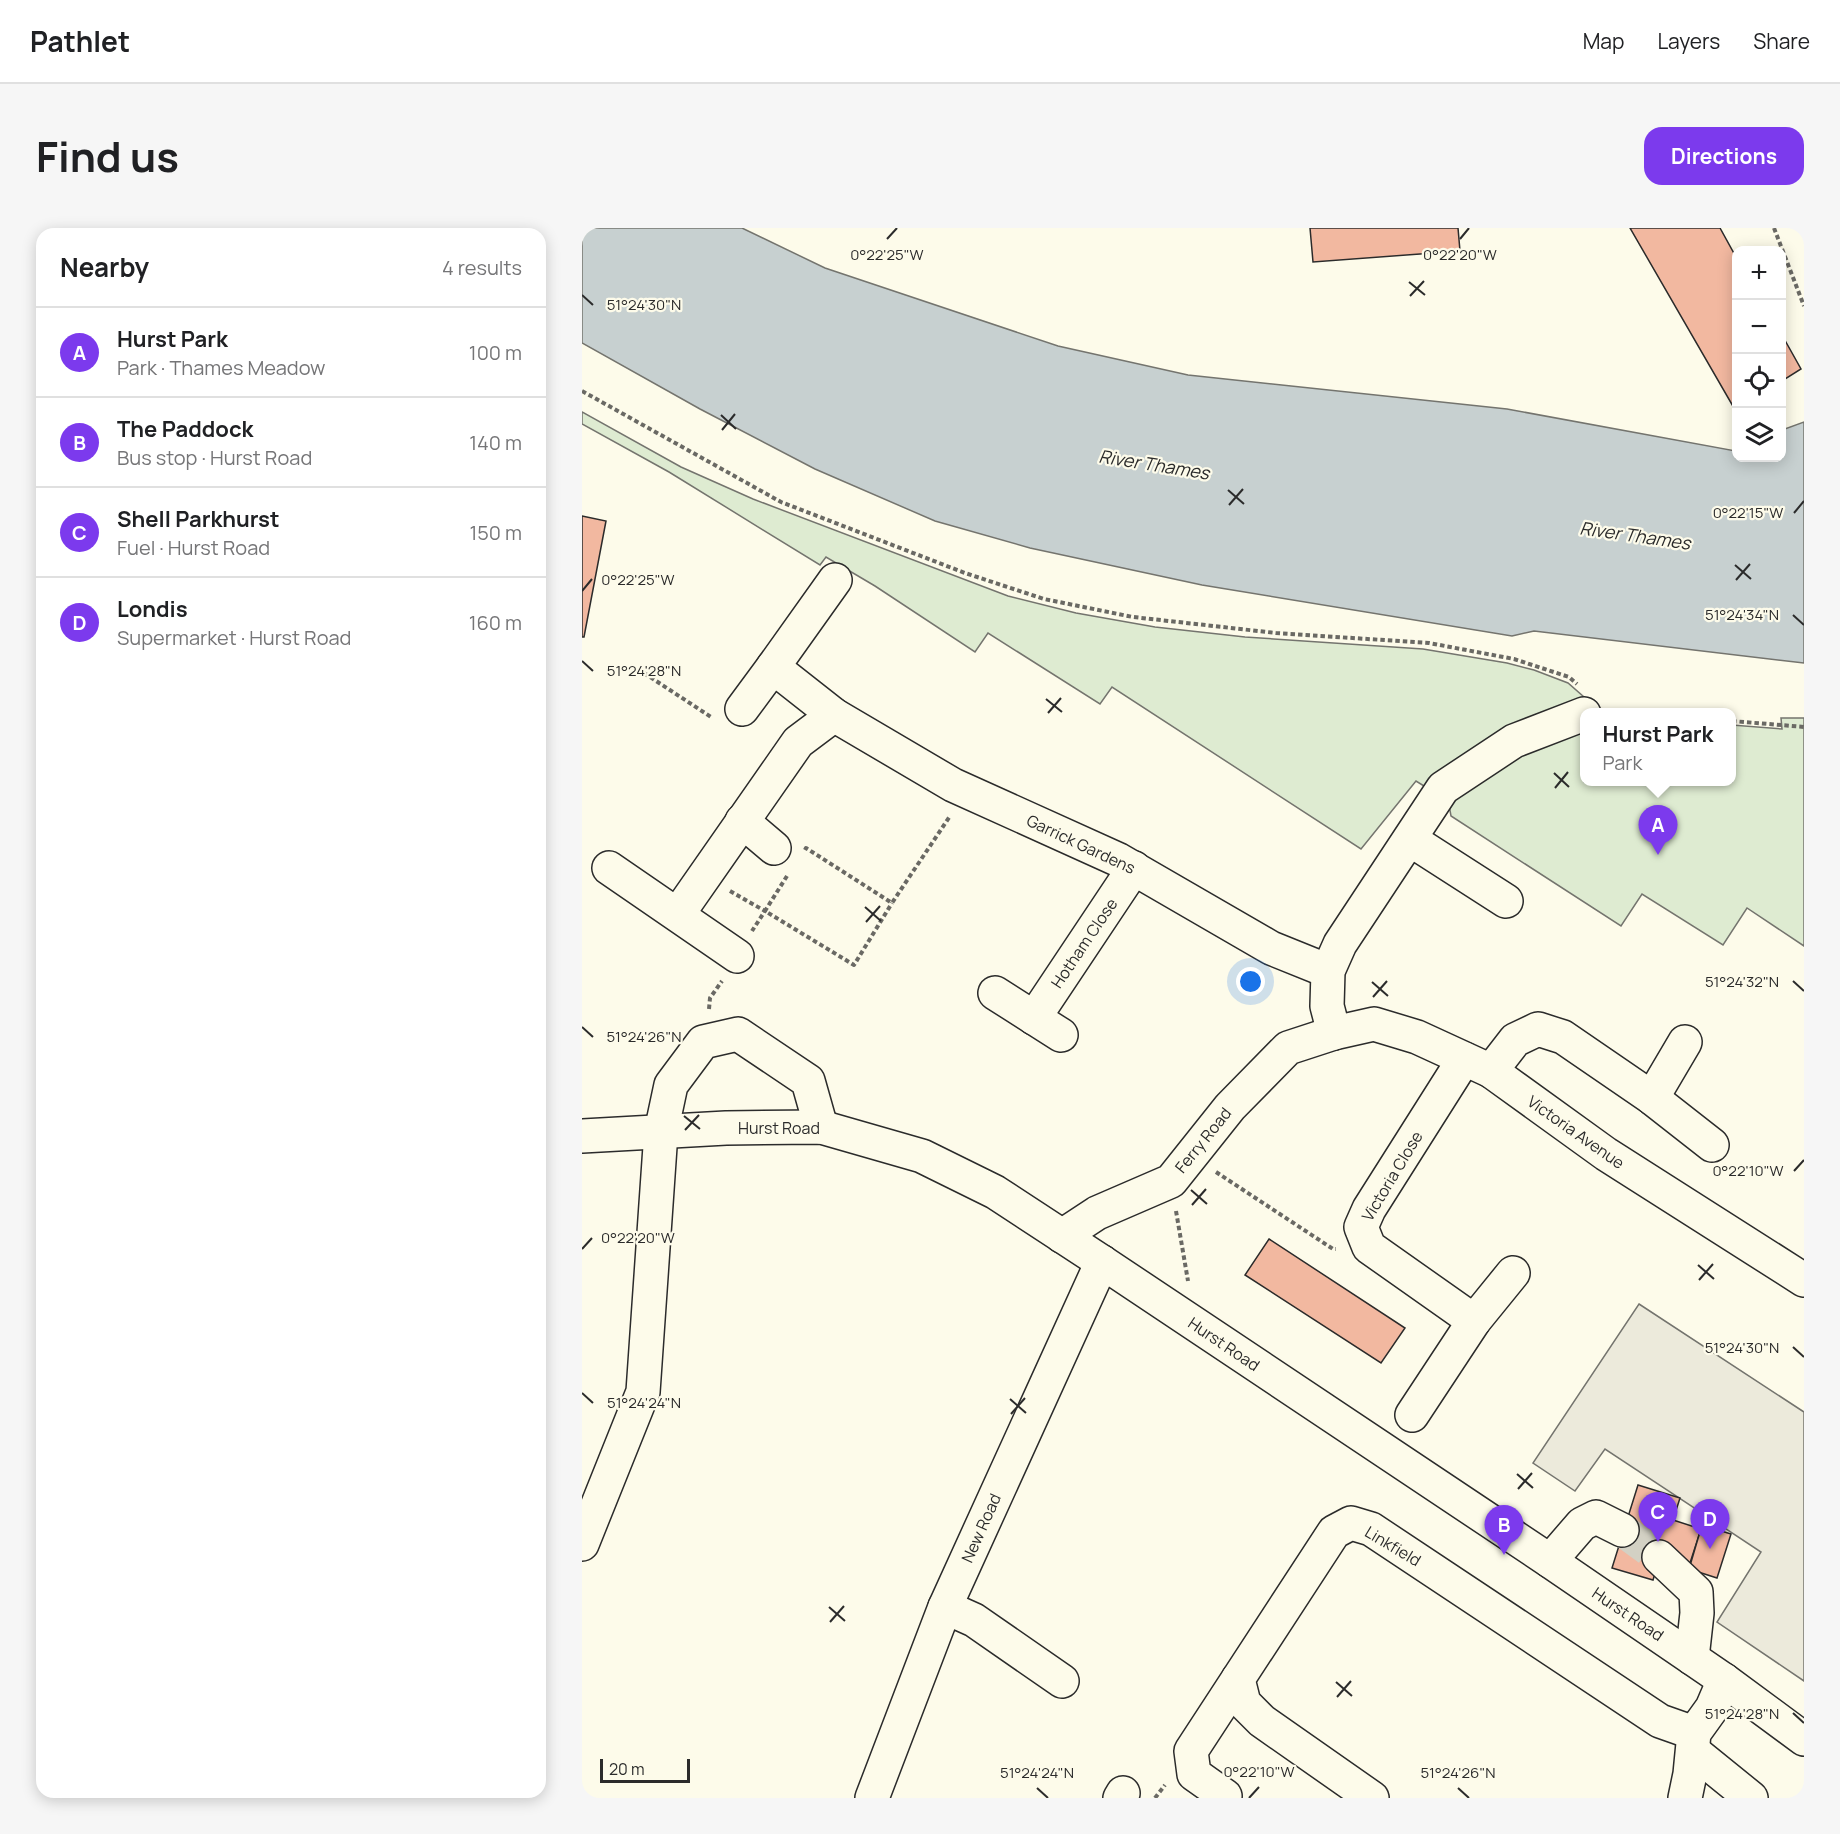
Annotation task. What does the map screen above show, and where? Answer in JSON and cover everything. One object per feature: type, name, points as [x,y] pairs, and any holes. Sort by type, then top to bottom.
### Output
[{"type":"street","points":[[742,709],[835,580]]},
{"type":"street","name":"Garrick Gardens","points":[[773,667],[834,715],[953,785],[1134,868],[1271,948],[1328,971]]},
{"type":"street","points":[[678,914],[798,742],[834,715]]},
{"type":"street","points":[[1334,1033],[1327,1006],[1328,971],[1341,944],[1443,788],[1514,741],[1580,716]]},
{"type":"street","points":[[742,821],[787,860]]},
{"type":"street","points":[[1411,840],[1506,901]]},
{"type":"street","points":[[609,868],[737,956]]},
{"type":"street","name":"Hotham Close","points":[[995,993],[1048,1026],[1134,868]]},
{"type":"street","name":"Victoria Avenue","points":[[1334,1033],[1374,1024],[1417,1037],[1478,1065],[1606,1154],[1804,1280]]},
{"type":"street","name":"Victoria Close","points":[[1474,1321],[1369,1247],[1361,1227],[1369,1209],[1478,1065],[1515,1040],[1538,1029],[1563,1037],[1652,1098],[1712,1145]]},
{"type":"street","name":"Ferry Road","points":[[1062,1236],[1097,1213],[1171,1181],[1230,1107],[1288,1048],[1334,1033]]},
{"type":"street","points":[[582,1544],[643,1392],[661,1132],[671,1085],[703,1042],[738,1034],[808,1080],[821,1127]]},
{"type":"street","points":[[1652,1098],[1685,1042]]},
{"type":"street","name":"Hurst Road","points":[[582,1136],[726,1128],[821,1127],[922,1156],[995,1192],[1550,1561],[1724,1680],[1804,1739]]},
{"type":"street","name":"New Road","points":[[872,1798],[945,1607],[1102,1263]]},
{"type":"street","points":[[1412,1415],[1474,1321],[1513,1273]]},
{"type":"street","points":[[1550,1561],[1582,1524],[1596,1517],[1622,1530]]},
{"type":"street","name":"Linkfield","points":[[1225,1796],[1194,1774],[1191,1751],[1334,1532],[1351,1523],[1371,1529],[1694,1742]]},
{"type":"street","points":[[1659,1557],[1696,1592],[1697,1613],[1692,1658]]},
{"type":"street","points":[[945,1607],[974,1620],[1062,1681]]},
{"type":"street","points":[[1238,1679],[1244,1703],[1262,1720],[1372,1798]]},
{"type":"street","points":[[1685,1798],[1694,1742],[1724,1680]]},
{"type":"street","points":[[1694,1742],[1751,1798]]},
{"type":"path","points":[[1774,228],[1804,306]]},
{"type":"path","points":[[582,391],[781,502],[965,573],[1044,599],[1133,617],[1276,633],[1429,643],[1514,659],[1569,677],[1586,692],[1589,708]]},
{"type":"path","points":[[1736,721],[1804,727]]},
{"type":"path","points":[[892,903],[806,848],[787,860],[765,911],[854,965],[892,903],[967,791]]},
{"type":"path","points":[[1192,1156],[1333,1249],[1369,1247]]},
{"type":"path","points":[[1171,1181],[1189,1285],[1185,1318]]},
{"type":"green space","points":[[582,412],[681,467],[753,499],[1008,596],[1076,613],[1155,627],[1245,637],[1423,649],[1507,663],[1568,683],[1584,697],[1547,711],[1462,756],[1424,786],[1416,781],[1361,849],[1112,687],[1100,704],[988,633],[975,652],[875,586],[826,557],[820,565],[669,472],[582,424]]},
{"type":"green space","points":[[1781,718],[1804,718],[1804,946],[1747,908],[1723,945],[1642,894],[1621,926],[1451,816],[1449,805],[1471,784],[1502,764],[1580,728],[1580,786],[1736,786],[1736,725],[1782,729]]},
{"type":"shaded area","points":[[1639,1304],[1804,1412],[1804,1681],[1717,1622],[1761,1552],[1605,1449],[1575,1491],[1533,1463]]},
{"type":"water","name":"River Thames","points":[[582,228],[742,228],[825,268],[1058,346],[1188,375],[1507,409],[1732,450],[1732,462],[1786,462],[1786,429],[1804,422],[1804,663],[1534,631],[1512,636],[1202,585],[1030,548],[935,521],[815,469],[700,409],[582,343]]},
{"type":"building","points":[[1310,228],[1458,228],[1460,251],[1313,262]]},
{"type":"building","points":[[1630,228],[1720,228],[1732,250],[1732,405]]},
{"type":"building","points":[[1786,342],[1801,369],[1786,378]]},
{"type":"building","points":[[582,516],[606,521],[584,637],[582,637]]},
{"type":"building","points":[[1269,1239],[1405,1328],[1381,1363],[1245,1275]]},
{"type":"building","points":[[1638,1485],[1680,1498],[1673,1520],[1701,1529],[1690,1563],[1661,1554],[1653,1580],[1612,1568]]},
{"type":"building","points":[[1702,1525],[1731,1534],[1717,1578],[1689,1569]]},
{"type":"tunnel","points":[[1622,1530],[1659,1557]]},
{"type":"place","name":"Hurst Park","points":[[1658,855]]},
{"type":"place","name":"Shell Parkhurst","points":[[1658,1542]]},
{"type":"place","name":"Londis","points":[[1710,1549]]},
{"type":"place","name":"The Paddock","points":[[1504,1555]]}]
